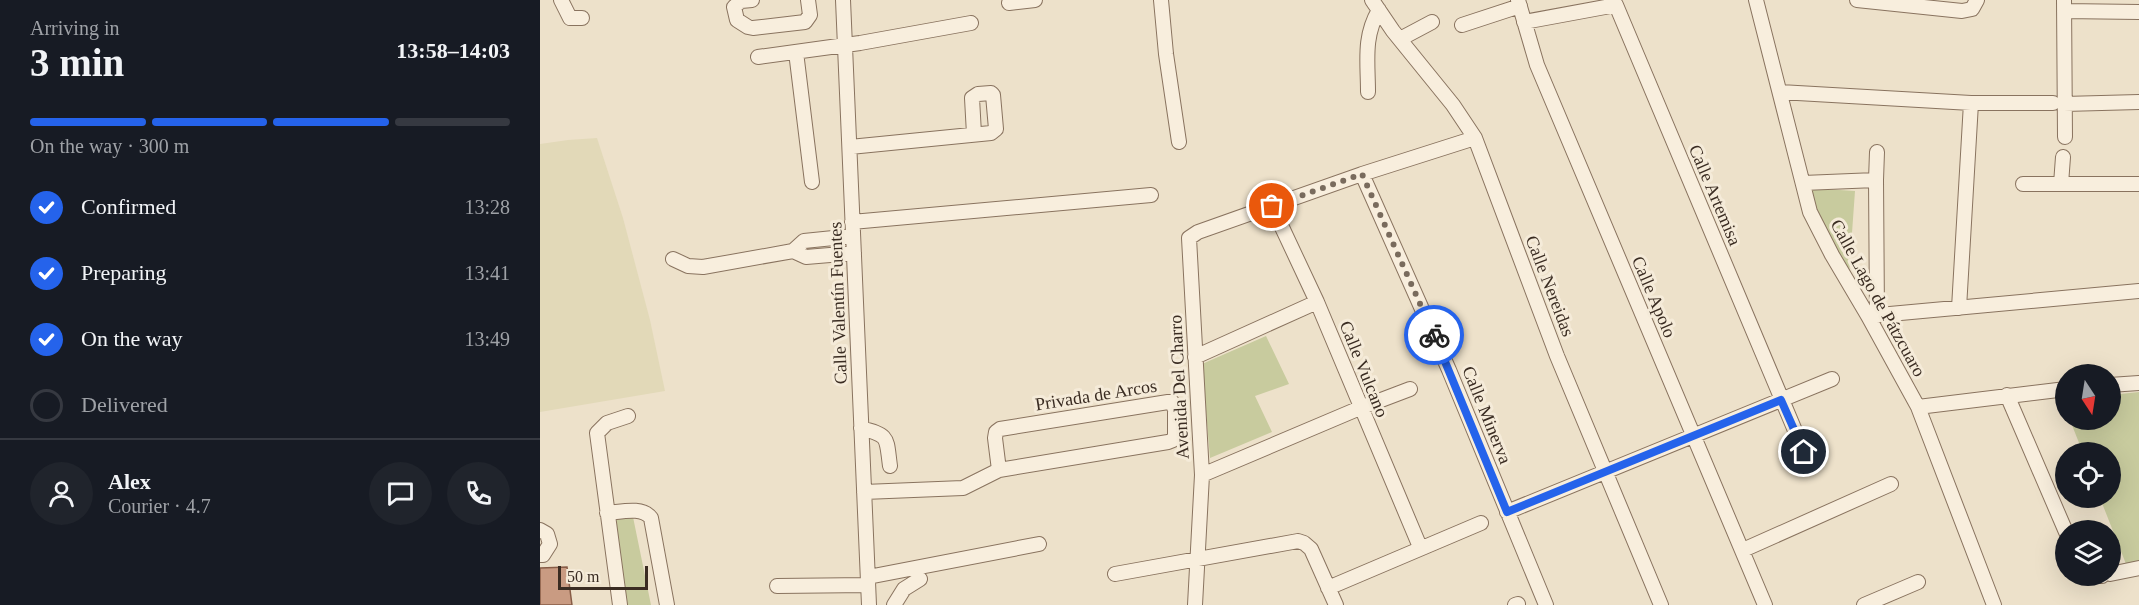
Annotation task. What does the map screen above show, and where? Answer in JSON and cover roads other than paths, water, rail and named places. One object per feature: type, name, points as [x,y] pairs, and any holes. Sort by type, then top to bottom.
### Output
[{"type":"street","points":[[561,0],[570,18],[582,18]]},
{"type":"street","points":[[752,0],[741,2],[734,7],[737,20],[753,28],[805,22],[810,15],[808,0]]},
{"type":"street","name":"Calle Valentín Fuentes","points":[[843,0],[869,605]]},
{"type":"street","points":[[1009,3],[1035,0]]},
{"type":"street","points":[[1161,0],[1166,54],[1179,142]]},
{"type":"street","name":"Calle Lago de Pátzcuaro","points":[[1756,0],[1810,212],[1816,226],[1873,315],[1918,407],[1994,605]]},
{"type":"street","points":[[1857,0],[1962,11],[1975,7],[1977,0]]},
{"type":"street","points":[[1462,25],[1519,3]]},
{"type":"street","name":"Calle Apolo","points":[[1519,3],[1537,65],[1765,605]]},
{"type":"street","name":"Calle Artemisa","points":[[1574,5],[1616,4],[1804,452]]},
{"type":"street","points":[[1368,92],[1368,37],[1375,5]]},
{"type":"street","name":"Calle Nereidas","points":[[1375,5],[1453,105],[1475,138],[1557,356],[1661,605]]},
{"type":"street","points":[[1524,21],[1574,5]]},
{"type":"street","points":[[2065,137],[2059,104],[2064,6],[2139,12]]},
{"type":"street","points":[[1400,39],[1432,22]]},
{"type":"street","points":[[758,57],[970,23]]},
{"type":"street","points":[[796,52],[812,182]]},
{"type":"street","points":[[1780,92],[1971,103],[2139,102]]},
{"type":"street","points":[[1959,308],[1971,103]]},
{"type":"street","points":[[850,147],[974,135]]},
{"type":"street","points":[[1272,206],[1475,138]]},
{"type":"street","points":[[1877,152],[1873,315],[2139,291]]},
{"type":"street","points":[[2061,184],[2063,157]]},
{"type":"street","name":"Calle Minerva","points":[[1362,174],[1449,370],[1546,605]]},
{"type":"street","points":[[1803,183],[1876,180]]},
{"type":"street","points":[[2023,184],[2139,184]]},
{"type":"street","points":[[673,259],[688,266],[703,267],[793,251],[804,242],[853,229],[1151,195]]},
{"type":"street","name":"Avenida Del Charro","points":[[1195,605],[1202,475],[1189,238],[1198,232],[1272,206]]},
{"type":"street","name":"Calle Vulcano","points":[[1272,206],[1317,302],[1420,547]]},
{"type":"street","points":[[793,251],[806,257],[854,253]]},
{"type":"street","points":[[1196,357],[1317,302]]},
{"type":"street","points":[[1507,512],[1832,379]]},
{"type":"street","points":[[2121,384],[2139,383]]},
{"type":"street","points":[[1202,475],[1410,389]]},
{"type":"street","points":[[1918,407],[2055,390]]},
{"type":"street","points":[[2007,395],[2061,520]]},
{"type":"street","name":"Privada de Arcos","points":[[864,492],[963,488],[999,471],[1168,442],[1173,440],[1175,435],[1174,407],[1172,402],[1168,402],[1000,429],[996,432],[995,438],[999,471]]},
{"type":"street","points":[[620,605],[597,433],[607,423],[628,416]]},
{"type":"street","points":[[861,428],[881,433],[886,441],[890,465]]},
{"type":"street","points":[[1743,550],[1891,484]]},
{"type":"street","points":[[608,513],[640,511],[651,518],[667,605]]},
{"type":"street","points":[[1328,588],[1481,523]]},
{"type":"street","points":[[540,530],[547,534],[550,544],[543,555],[540,555]]},
{"type":"street","points":[[1115,574],[1293,541],[1304,543],[1311,549],[1335,605]]},
{"type":"street","points":[[777,586],[868,581],[1040,544]]},
{"type":"street","points":[[2121,572],[2139,568]]},
{"type":"street","points":[[894,605],[904,589],[920,579]]},
{"type":"street","points":[[1864,605],[1918,582]]}]
